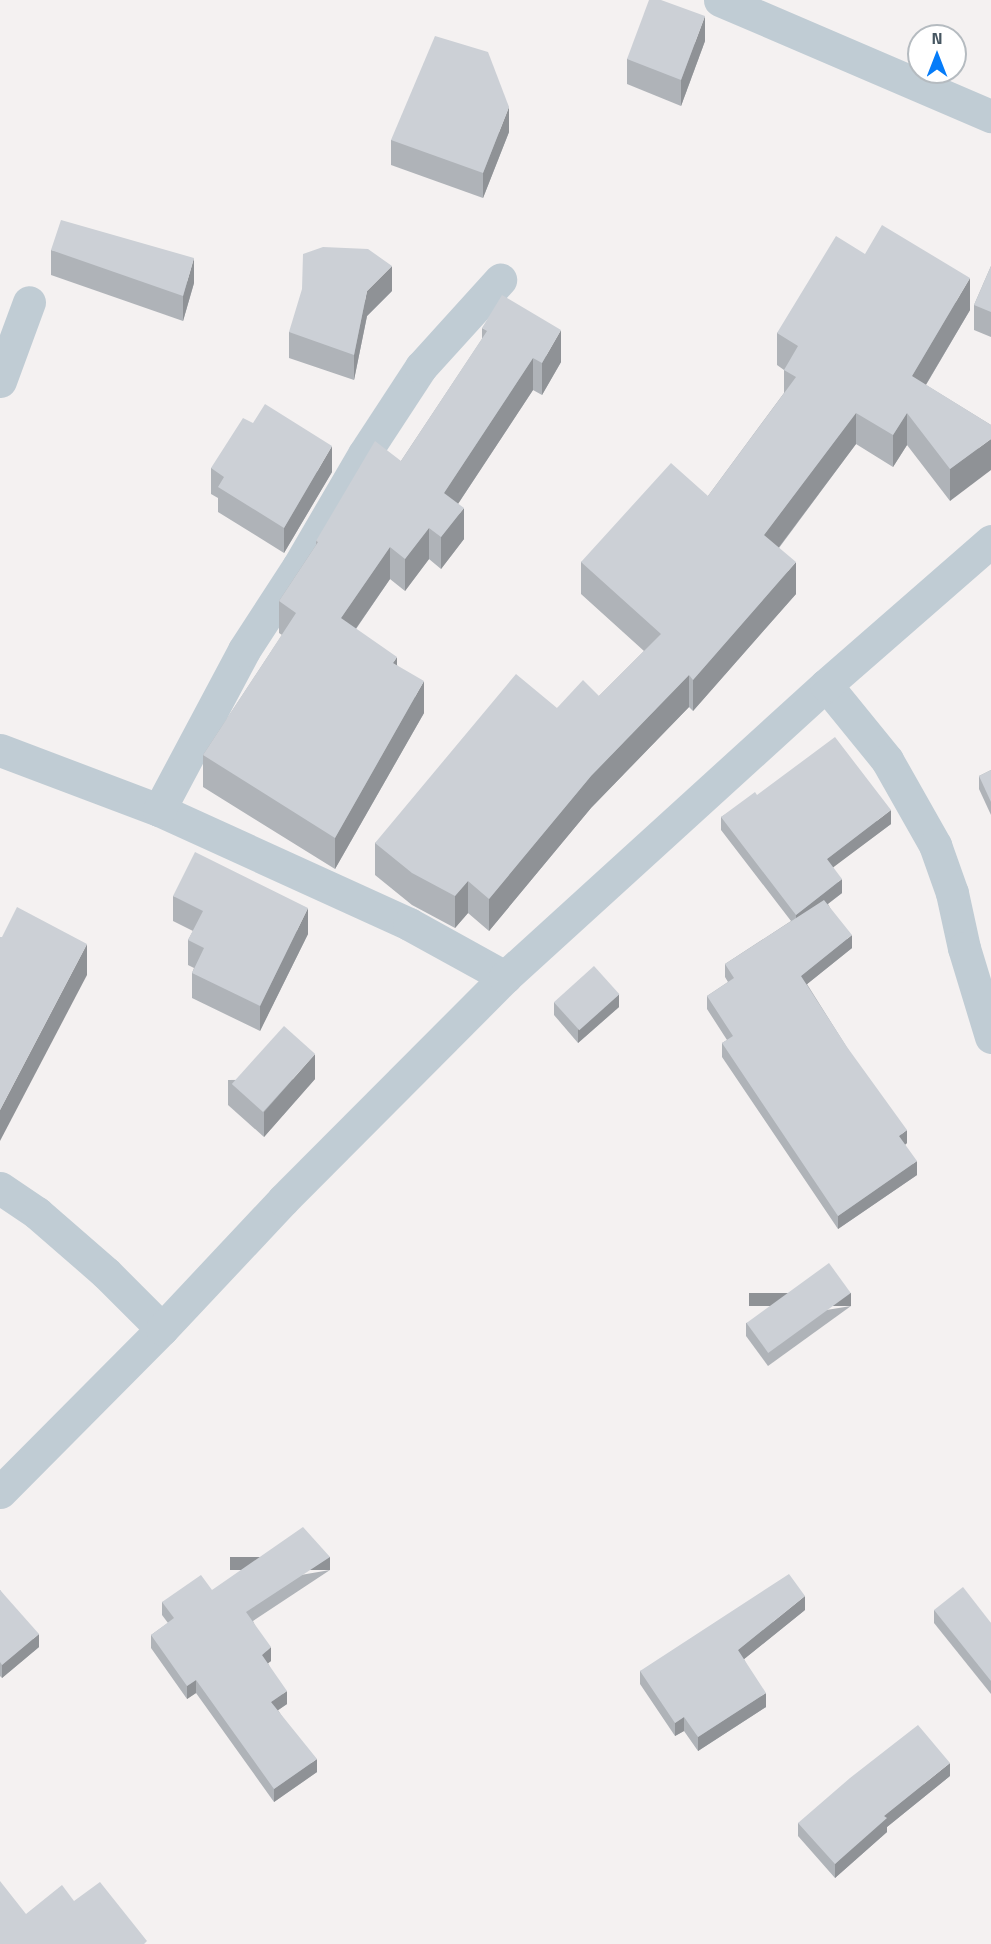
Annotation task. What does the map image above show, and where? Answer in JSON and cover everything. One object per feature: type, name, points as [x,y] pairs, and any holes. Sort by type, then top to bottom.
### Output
[{"type":"street","points":[[720,0],[991,116]]},
{"type":"street","points":[[159,810],[244,650],[298,567],[364,454],[421,368],[500,280]]},
{"type":"street","points":[[0,381],[29,302]]},
{"type":"street","points":[[0,1492],[162,1329],[283,1200],[505,977],[826,685],[991,541]]},
{"type":"street","points":[[826,685],[887,760],[934,845],[951,893],[964,948],[991,1037]]},
{"type":"street","points":[[0,750],[159,810],[409,924],[505,977]]},
{"type":"street","points":[[0,1188],[37,1213],[106,1273],[162,1329]]},
{"type":"building","points":[[649,0],[661,0],[705,16],[681,80],[627,59]]},
{"type":"building","points":[[435,36],[488,52],[509,107],[483,173],[391,140]]},
{"type":"building","points":[[61,220],[194,258],[183,296],[51,250]]},
{"type":"building","points":[[882,225],[970,278],[912,376],[991,425],[991,439],[950,469],[907,413],[893,435],[856,413],[764,535],[796,562],[693,680],[689,675],[591,776],[489,899],[468,881],[455,896],[412,873],[375,843],[516,674],[557,708],[583,680],[599,696],[661,634],[581,562],[671,463],[708,496],[796,377],[784,370],[798,346],[777,333],[836,236],[865,254]]},
{"type":"building","points":[[323,247],[368,249],[392,266],[367,291],[354,355],[289,332],[302,289],[303,254]]},
{"type":"building","points":[[991,266],[991,312],[974,305]]},
{"type":"building","points":[[502,295],[561,330],[542,363],[533,358],[444,493],[464,508],[441,537],[429,528],[405,559],[390,547],[341,618],[397,657],[393,663],[424,681],[335,838],[203,755],[296,613],[279,601],[318,542],[316,541],[375,441],[401,461],[487,331],[482,328]]},
{"type":"building","points":[[265,404],[332,446],[284,528],[218,487],[224,477],[211,468],[243,418],[253,423]]},
{"type":"building","points":[[835,737],[891,810],[827,859],[842,879],[796,915],[721,817],[755,792],[757,795]]},
{"type":"building","points":[[991,770],[991,802],[979,776]]},
{"type":"building","points":[[195,852],[308,908],[260,1006],[192,973],[204,948],[188,940],[203,911],[173,896]]},
{"type":"building","points":[[824,900],[852,935],[801,976],[847,1047],[907,1130],[899,1136],[917,1161],[838,1216],[722,1043],[733,1036],[707,996],[734,978],[725,964]]},
{"type":"building","points":[[17,907],[87,944],[0,1110],[0,937]]},
{"type":"building","points":[[594,966],[619,994],[579,1030],[554,1002]]},
{"type":"building","points":[[284,1026],[315,1054],[263,1112],[232,1084]]},
{"type":"building","points":[[829,1263],[851,1293],[768,1353],[746,1323]]},
{"type":"building","points":[[303,1527],[330,1557],[246,1612],[271,1647],[262,1655],[287,1691],[271,1702],[317,1759],[274,1789],[196,1680],[187,1686],[151,1635],[174,1618],[162,1602],[201,1575],[212,1590]]},
{"type":"building","points":[[789,1574],[805,1596],[738,1650],[766,1693],[698,1737],[684,1717],[675,1723],[640,1671]]},
{"type":"building","points":[[963,1587],[991,1623],[991,1681],[934,1610]]},
{"type":"building","points":[[0,1590],[39,1634],[2,1665],[0,1662]]},
{"type":"building","points":[[918,1725],[950,1763],[884,1816],[887,1818],[835,1864],[798,1823],[850,1778]]},
{"type":"building","points":[[0,1881],[26,1914],[62,1885],[74,1901],[100,1882],[147,1941],[144,1944],[0,1944]]}]
